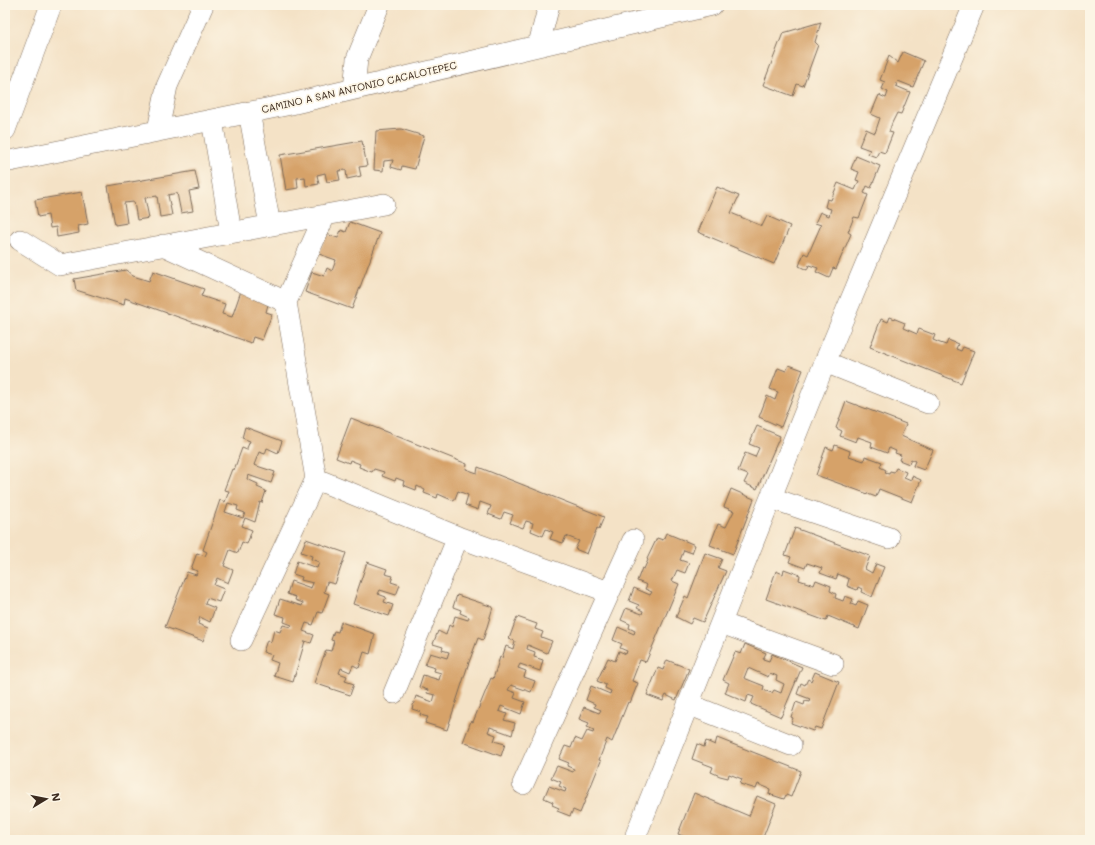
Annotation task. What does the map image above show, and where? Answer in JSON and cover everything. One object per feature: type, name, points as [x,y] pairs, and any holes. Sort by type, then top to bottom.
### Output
[{"type":"street","points":[[5,130],[51,5]]},
{"type":"street","points":[[158,130],[167,86],[203,5]]},
{"type":"street","points":[[354,89],[357,59],[379,5]]},
{"type":"street","points":[[539,44],[549,5]]},
{"type":"street","name":"CAMINO A SAN ANTONIO CACALOTEPEC","points":[[5,162],[212,120],[354,89],[709,5]]},
{"type":"street","points":[[636,835],[826,362],[974,5]]},
{"type":"street","points":[[248,112],[270,225]]},
{"type":"street","points":[[212,120],[231,232]]},
{"type":"street","points":[[20,240],[60,265],[384,204]]},
{"type":"street","points":[[241,640],[316,479],[286,302],[325,215]]},
{"type":"street","points":[[163,245],[286,302]]},
{"type":"street","points":[[826,362],[928,403]]},
{"type":"street","points":[[316,479],[458,537],[609,592]]},
{"type":"street","points":[[771,498],[889,538]]},
{"type":"street","points":[[394,693],[458,537]]},
{"type":"street","points":[[523,784],[633,540]]},
{"type":"street","points":[[721,624],[833,664]]},
{"type":"street","points":[[688,704],[791,745]]},
{"type":"building","points":[[821,22],[815,42],[818,45],[803,86],[797,84],[793,96],[763,85],[783,33]]},
{"type":"building","points":[[903,52],[924,61],[913,87],[898,81],[896,86],[910,92],[901,114],[897,113],[892,123],[889,132],[893,133],[885,153],[879,151],[876,157],[868,154],[870,150],[859,146],[866,129],[875,133],[880,118],[871,114],[879,95],[886,98],[888,92],[882,89],[885,82],[880,80],[889,56],[898,63]]},
{"type":"building","points":[[401,129],[424,136],[415,169],[402,166],[401,170],[391,167],[393,160],[384,161],[383,171],[374,170],[376,131]]},
{"type":"building","points":[[362,141],[367,166],[359,167],[361,176],[347,179],[346,170],[338,171],[340,180],[327,182],[325,173],[317,175],[319,184],[306,186],[305,177],[297,178],[298,188],[286,190],[280,155]]},
{"type":"building","points":[[856,156],[880,166],[871,188],[867,186],[864,193],[868,195],[859,218],[854,217],[848,232],[851,234],[836,269],[833,268],[829,278],[816,272],[818,268],[809,265],[807,270],[799,266],[804,253],[808,255],[821,225],[815,223],[820,212],[829,216],[831,209],[825,207],[827,199],[831,200],[838,183],[855,190],[859,181],[856,180],[859,172],[851,169]]},
{"type":"building","points":[[195,171],[199,189],[189,191],[193,211],[181,213],[177,193],[168,195],[172,215],[160,217],[157,196],[145,198],[149,218],[137,220],[134,202],[124,203],[127,223],[115,225],[108,186]]},
{"type":"building","points":[[717,187],[739,196],[731,213],[762,226],[767,216],[790,226],[774,264],[698,232]]},
{"type":"building","points":[[82,192],[88,224],[78,226],[79,233],[57,237],[56,227],[50,228],[48,215],[38,217],[35,200]]},
{"type":"building","points":[[350,222],[380,233],[352,309],[305,292],[312,272],[324,276],[327,268],[332,271],[336,260],[319,254],[326,234],[338,238],[341,230],[346,232]]},
{"type":"building","points":[[126,270],[133,276],[149,281],[153,271],[204,289],[201,296],[225,304],[222,314],[232,317],[241,291],[269,301],[266,312],[272,314],[262,340],[253,337],[251,343],[125,298],[124,305],[76,290],[74,279]]},
{"type":"building","points":[[890,317],[905,323],[903,328],[917,334],[919,329],[935,335],[933,340],[940,343],[946,345],[948,340],[958,344],[956,349],[961,351],[963,347],[974,351],[961,383],[870,347],[881,319],[888,322]]},
{"type":"building","points":[[789,365],[803,370],[781,427],[759,417],[767,396],[775,400],[778,392],[770,389],[778,368],[786,371]]},
{"type":"building","points":[[846,401],[906,424],[901,436],[933,450],[924,470],[913,466],[915,461],[911,459],[909,464],[899,460],[901,455],[895,453],[896,451],[889,448],[887,453],[871,447],[872,442],[858,437],[856,442],[840,436],[842,431],[836,428]]},
{"type":"building","points":[[351,418],[467,464],[466,469],[477,473],[478,467],[604,517],[599,529],[597,528],[587,554],[575,549],[579,541],[566,536],[563,543],[550,539],[553,532],[546,529],[543,536],[531,531],[533,523],[526,521],[523,528],[510,523],[513,515],[504,512],[501,519],[488,514],[491,506],[480,502],[478,510],[465,505],[468,495],[458,491],[454,501],[438,494],[437,498],[424,493],[425,490],[417,486],[416,490],[403,485],[404,481],[396,478],[395,481],[382,476],[384,472],[374,469],[372,472],[359,467],[360,464],[350,460],[349,463],[336,458]]},
{"type":"building","points":[[757,426],[780,436],[757,489],[744,483],[748,475],[738,471],[745,453],[755,457],[759,448],[749,444]]},
{"type":"building","points":[[245,427],[282,441],[278,453],[267,448],[265,454],[259,452],[254,465],[275,472],[271,483],[248,475],[247,479],[258,484],[257,487],[266,491],[262,503],[260,502],[255,522],[245,518],[242,526],[252,530],[247,544],[242,542],[238,553],[230,550],[224,566],[233,570],[228,583],[217,578],[214,585],[224,589],[219,602],[207,598],[205,604],[215,608],[210,622],[200,617],[198,624],[208,628],[203,641],[165,627],[187,572],[196,575],[198,571],[191,569],[197,553],[205,556],[207,552],[203,550],[220,500],[225,502],[229,491],[224,490],[232,469],[234,470],[242,448],[247,450],[250,441],[242,438]],"holes":[[[228,503],[238,506],[237,510],[245,513],[243,518],[225,512]]]},
{"type":"building","points":[[835,445],[850,451],[849,456],[864,461],[865,456],[882,462],[880,467],[886,470],[885,473],[889,474],[890,471],[894,472],[896,468],[906,472],[904,477],[911,480],[912,476],[921,480],[912,502],[879,489],[876,497],[816,475],[826,447],[833,450]]},
{"type":"building","points":[[731,489],[754,499],[733,554],[710,545],[718,524],[726,527],[734,511],[724,507]]},
{"type":"building","points":[[795,528],[870,556],[865,569],[872,573],[876,564],[884,567],[872,597],[861,592],[862,589],[858,587],[857,590],[847,586],[849,579],[838,574],[836,579],[820,573],[822,568],[807,563],[805,568],[789,562],[791,557],[785,555]]},
{"type":"building","points":[[666,533],[695,545],[692,553],[684,550],[680,560],[689,563],[685,573],[677,570],[672,581],[679,584],[646,662],[640,660],[632,681],[638,683],[630,703],[628,702],[612,742],[607,739],[599,760],[601,761],[580,813],[573,810],[570,816],[557,811],[559,808],[552,805],[553,802],[544,798],[549,786],[565,792],[566,789],[559,786],[561,782],[551,778],[557,766],[573,772],[574,769],[567,766],[569,763],[559,759],[565,746],[571,748],[575,738],[582,741],[587,731],[593,733],[594,730],[587,727],[589,723],[579,719],[584,707],[599,713],[601,710],[594,707],[595,704],[586,700],[591,686],[610,694],[611,691],[605,688],[606,685],[597,681],[608,658],[615,661],[619,651],[626,654],[627,651],[620,648],[622,644],[613,640],[618,627],[634,634],[635,631],[629,628],[630,624],[621,620],[626,608],[642,614],[643,611],[637,608],[639,605],[629,601],[634,588],[650,595],[652,592],[645,589],[647,585],[637,581],[642,568],[644,569],[657,538],[663,540]]},
{"type":"building","points":[[306,539],[346,553],[335,584],[327,582],[324,592],[329,594],[322,613],[318,612],[313,625],[306,623],[303,631],[314,635],[311,643],[305,641],[293,682],[274,676],[278,663],[270,660],[272,655],[263,652],[267,640],[271,642],[274,630],[280,632],[283,625],[291,627],[292,625],[284,622],[285,617],[275,614],[280,599],[302,606],[303,603],[295,600],[296,597],[287,594],[291,581],[311,588],[313,583],[301,580],[302,577],[293,574],[297,561],[317,568],[319,562],[311,559],[312,556],[301,552]]},
{"type":"building","points":[[705,553],[722,559],[718,568],[726,571],[703,622],[693,618],[690,624],[676,617],[685,596],[688,598]]},
{"type":"building","points":[[367,562],[387,569],[385,574],[393,576],[391,582],[400,585],[396,595],[380,590],[378,594],[386,597],[384,602],[393,605],[389,616],[353,604]]},
{"type":"building","points":[[784,569],[800,575],[799,580],[814,585],[816,580],[831,586],[830,591],[836,594],[835,598],[843,601],[845,596],[853,599],[851,604],[856,606],[858,601],[868,605],[859,629],[828,616],[826,621],[766,599],[776,571],[783,574]]},
{"type":"building","points":[[457,595],[493,607],[483,640],[478,638],[447,730],[425,723],[428,717],[420,715],[421,712],[412,709],[416,696],[433,702],[435,695],[427,693],[428,690],[419,687],[423,675],[439,680],[441,673],[434,671],[435,668],[425,665],[430,653],[447,658],[449,652],[442,650],[443,647],[433,644],[438,631],[446,635],[449,625],[452,627],[455,616],[468,620],[469,617],[460,613],[461,610],[453,607]]},
{"type":"building","points":[[517,617],[537,624],[535,629],[543,632],[541,637],[552,641],[547,653],[528,645],[527,649],[535,652],[534,657],[543,660],[540,671],[520,664],[518,668],[526,671],[524,677],[535,681],[531,692],[511,685],[508,690],[516,693],[514,698],[525,702],[521,714],[501,706],[499,711],[507,714],[504,720],[515,723],[512,735],[490,727],[488,732],[496,735],[494,741],[505,744],[501,756],[463,742],[491,678],[493,679],[500,657],[502,658],[506,646],[513,649],[515,641],[509,639]]},
{"type":"building","points":[[341,622],[375,634],[370,654],[364,652],[359,668],[353,665],[350,672],[341,668],[339,673],[347,676],[345,681],[354,684],[350,695],[314,683],[326,650],[331,651],[334,641],[331,640],[334,631],[338,632]]},
{"type":"building","points":[[745,644],[766,653],[763,659],[769,661],[772,654],[802,667],[781,717],[751,704],[754,697],[748,695],[746,702],[725,693],[729,683],[723,680],[735,652],[741,654]],"holes":[[[748,668],[768,677],[770,673],[777,676],[776,680],[784,684],[781,693],[774,690],[772,693],[763,690],[764,686],[744,678]]]},
{"type":"building","points":[[667,660],[689,669],[676,700],[666,695],[663,701],[647,695],[658,668],[663,670]]},
{"type":"building","points":[[815,672],[839,682],[821,729],[815,727],[813,731],[791,723],[793,718],[791,717],[796,702],[804,705],[805,701],[809,702],[810,699],[797,694],[801,683],[805,685],[808,679],[811,681]]},
{"type":"building","points":[[717,738],[801,771],[791,797],[786,795],[784,799],[769,794],[770,789],[758,784],[756,789],[740,784],[742,779],[729,774],[728,778],[720,776],[711,772],[713,767],[692,759],[697,744],[704,747],[706,741],[715,745]]},
{"type":"building","points":[[694,793],[749,816],[757,796],[776,804],[762,840],[692,840],[678,834]]}]
